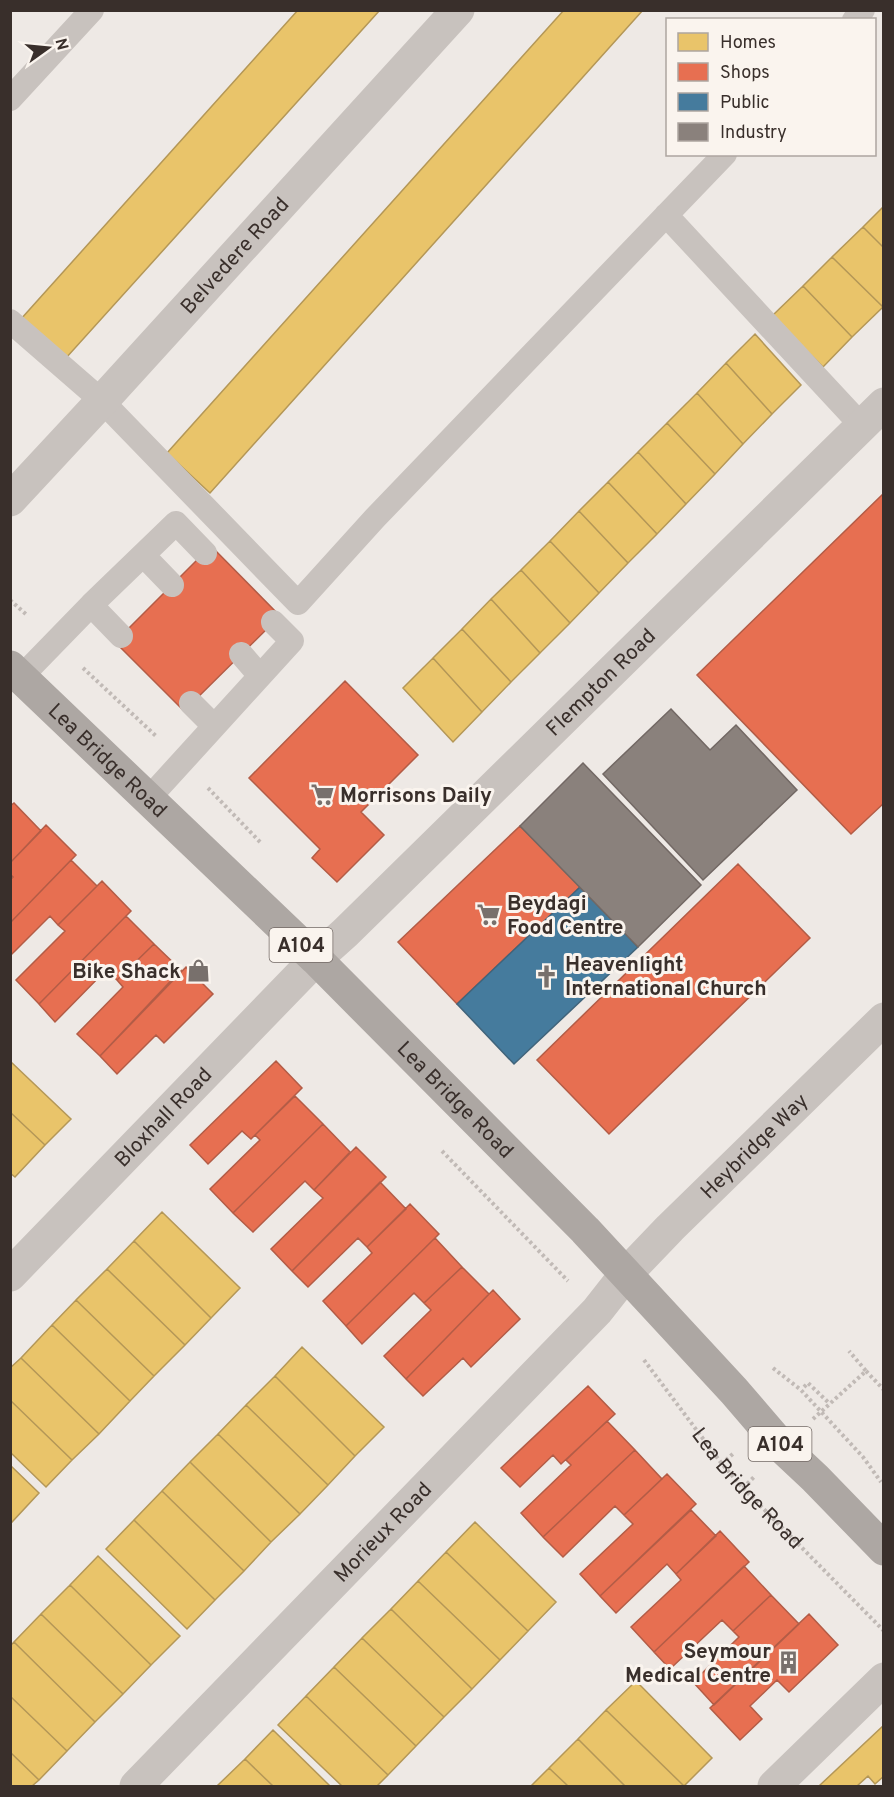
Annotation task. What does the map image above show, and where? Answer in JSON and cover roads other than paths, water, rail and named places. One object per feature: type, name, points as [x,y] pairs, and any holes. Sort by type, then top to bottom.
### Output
[{"type":"main road","name":"Lea Bridge Road","points":[[16,672],[316,959],[585,1230],[783,1448],[884,1550]]},
{"type":"street","name":"Belvedere Road","points":[[10,500],[458,10]]},
{"type":"street","name":"Flempton Road","points":[[316,959],[873,415]]},
{"type":"street","name":"Bloxhall Road","points":[[10,1275],[316,959]]},
{"type":"street","name":"Heybridge Way","points":[[626,1274],[884,1019]]},
{"type":"street","name":"Morieux Road","points":[[136,1786],[597,1311],[626,1274]]},
{"type":"street","points":[[774,1786],[884,1679]]},
{"type":"lane","points":[[10,99],[92,10]]},
{"type":"lane","points":[[10,321],[102,401],[298,603],[375,518],[723,156]]},
{"type":"lane","points":[[666,215],[873,415]]},
{"type":"lane","points":[[16,672],[91,605],[176,523],[205,553]]},
{"type":"lane","points":[[143,555],[172,585]]},
{"type":"lane","points":[[91,605],[122,636]]},
{"type":"lane","points":[[149,798],[291,641],[273,622]]},
{"type":"lane","points":[[240,654],[261,676]]},
{"type":"lane","points":[[192,703],[214,726]]},
{"type":"place","name":"Morrisons Daily","points":[[322,795]]},
{"type":"place","name":"Beydagi Food Centre","points":[[489,915]]},
{"type":"place","name":"Bike Shack","points":[[199,971]]},
{"type":"place","name":"Heavenlight International Church","points":[[547,976]]},
{"type":"place","name":"Seymour Medical Centre","points":[[789,1663]]}]
